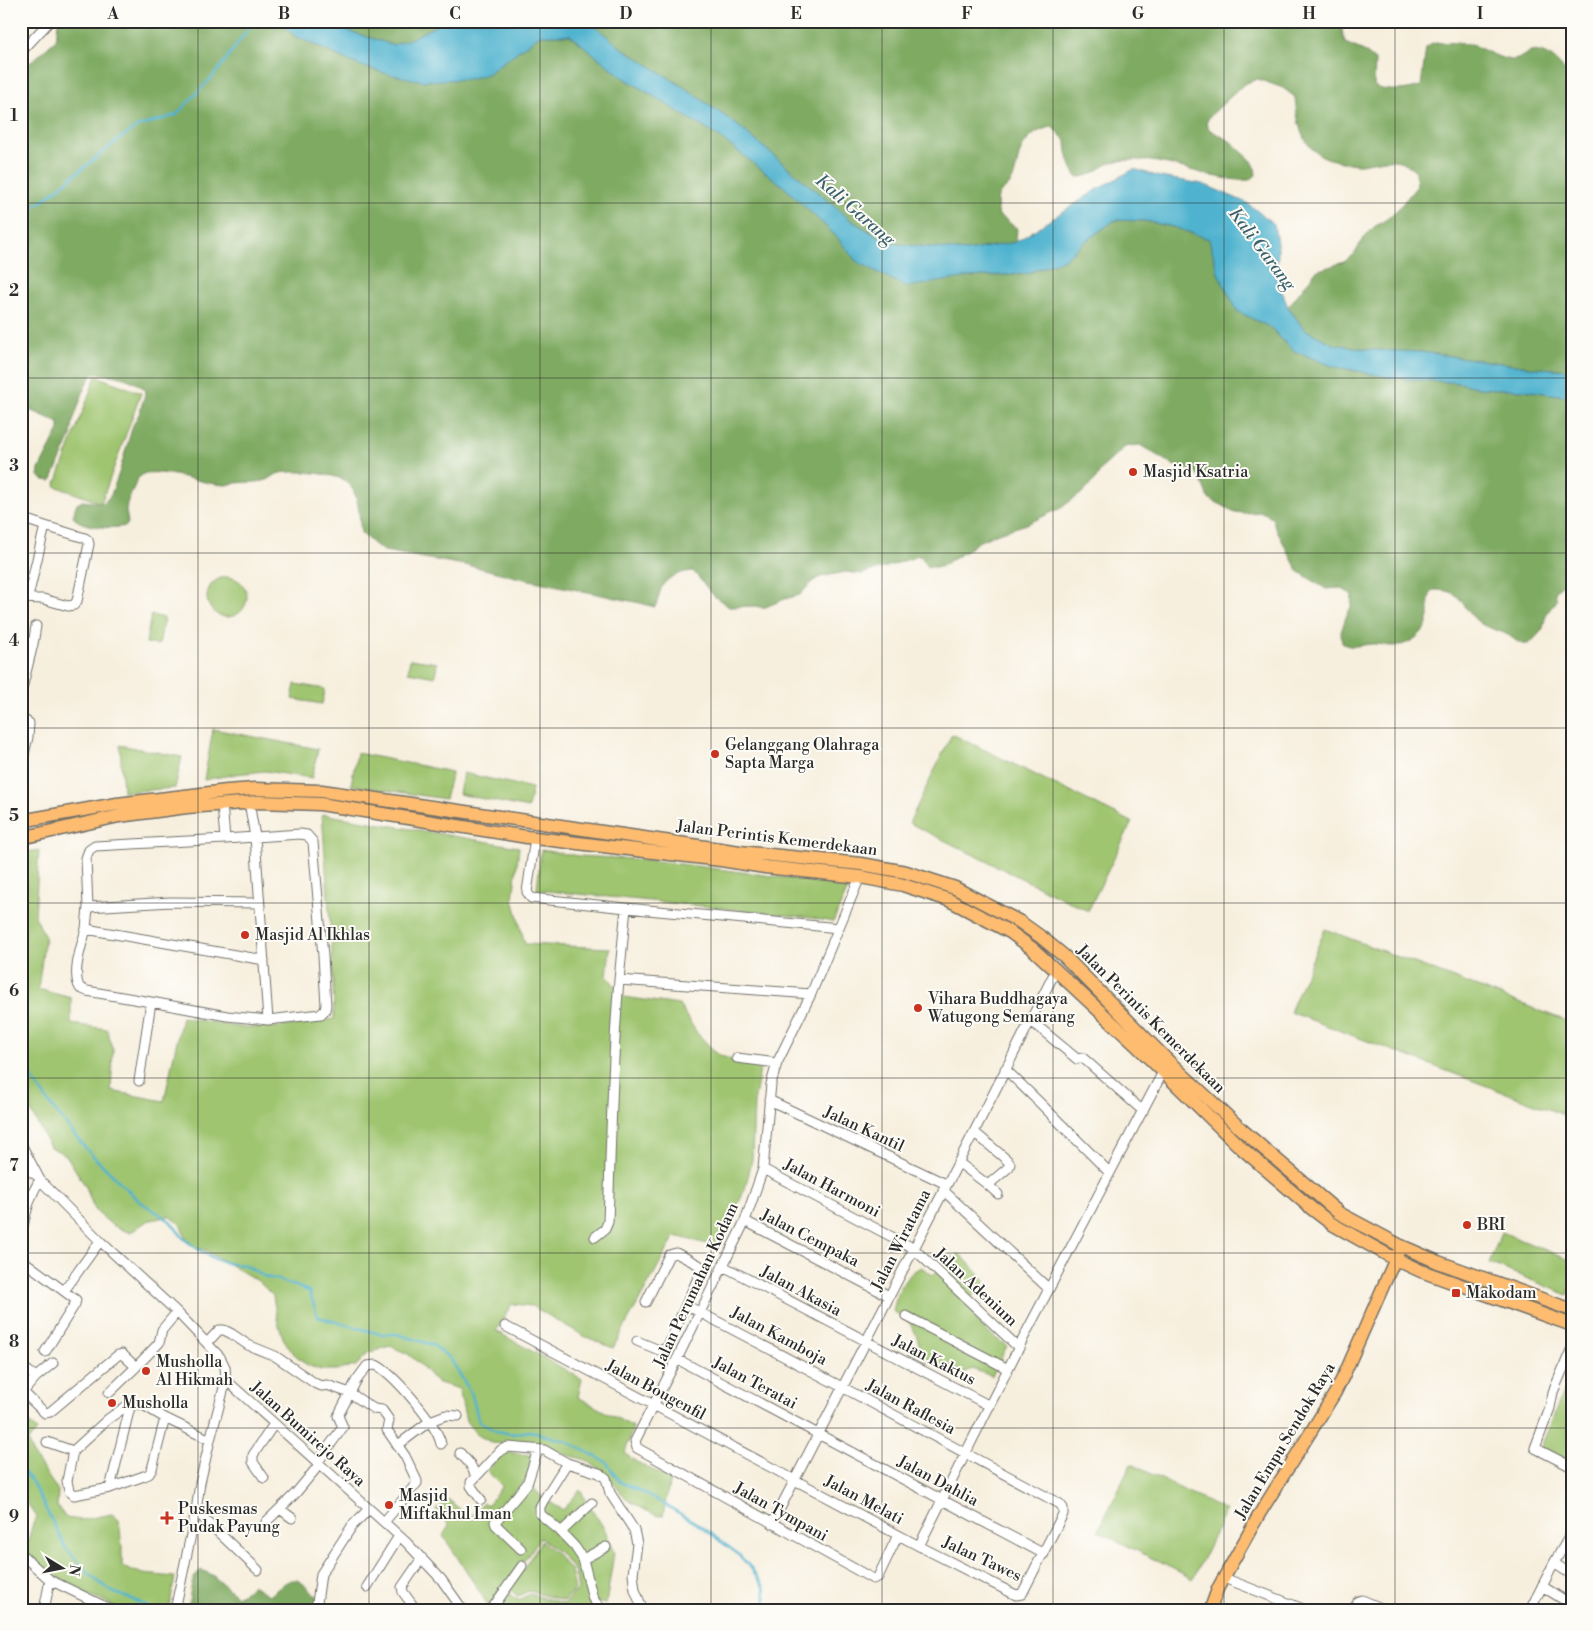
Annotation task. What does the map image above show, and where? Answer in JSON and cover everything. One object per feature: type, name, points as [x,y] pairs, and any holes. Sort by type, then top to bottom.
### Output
[{"type":"highway","name":"Jalan Perintis Kemerdekaan","points":[[21,838],[119,816],[187,807],[254,789],[322,791],[722,855],[765,867],[860,877],[903,885],[949,900],[1010,932],[1033,948],[1166,1066],[1339,1213],[1401,1246],[1473,1276],[1572,1310]]},
{"type":"highway","name":"Jalan Perintis Kemerdekaan","points":[[21,821],[117,804],[221,798],[249,802],[320,804],[345,807],[535,838],[722,855],[804,857],[906,872],[955,888],[1020,922],[1041,937],[1071,962],[1238,1145],[1332,1224],[1421,1271],[1572,1325]]},
{"type":"main road","points":[[1395,1258],[1401,1246]]},
{"type":"main road","name":"Jalan Empu Sendok Raya","points":[[1210,1610],[1218,1588],[1260,1513],[1338,1387],[1395,1258]]},
{"type":"street","points":[[21,52],[48,23],[47,21]]},
{"type":"street","points":[[21,518],[88,540],[77,601],[74,605],[68,606],[50,600],[24,598],[45,526]]},
{"type":"street","points":[[21,693],[36,626]]},
{"type":"street","points":[[21,641],[33,644]]},
{"type":"street","points":[[21,718],[29,723],[28,737],[21,767]]},
{"type":"street","points":[[221,798],[226,839]]},
{"type":"street","points":[[249,802],[260,902],[268,1020]]},
{"type":"street","points":[[300,834],[307,835],[313,842],[324,956],[325,1010],[321,1014],[268,1020],[227,1016],[87,991],[80,988],[76,979],[86,929],[88,907],[86,858],[89,850],[95,846],[226,839],[300,834]]},
{"type":"street","points":[[535,838],[527,892],[531,898],[839,928]]},
{"type":"street","name":"Jalan Perumahan Kodam","points":[[634,1441],[654,1406],[745,1221],[763,1169],[771,1084],[777,1063],[811,994],[860,877]]},
{"type":"street","points":[[88,907],[171,902],[260,902]]},
{"type":"street","points":[[595,1237],[605,1229],[608,1222],[612,1089],[626,908]]},
{"type":"street","points":[[86,929],[264,960]]},
{"type":"street","name":"Jalan Wiratama","points":[[772,1524],[1056,970]]},
{"type":"street","points":[[619,980],[811,994]]},
{"type":"street","points":[[138,1081],[150,1002]]},
{"type":"street","points":[[1030,1020],[1077,1058],[1083,1058],[1143,1111]]},
{"type":"street","points":[[738,1058],[777,1063]]},
{"type":"street","points":[[919,1546],[1049,1289],[1166,1066]]},
{"type":"street","points":[[1005,1070],[1110,1173]]},
{"type":"street","name":"Jalan Kantil","points":[[769,1100],[945,1187],[1049,1289]]},
{"type":"street","points":[[974,1132],[1010,1164],[988,1185]]},
{"type":"street","name":"Jalan Bumirejo Raya","points":[[21,1144],[39,1178],[100,1241],[207,1342],[220,1357],[225,1367],[226,1380],[422,1558],[441,1579],[462,1610]]},
{"type":"street","points":[[958,1162],[998,1194]]},
{"type":"street","points":[[21,1165],[39,1178],[34,1188],[21,1236]]},
{"type":"street","name":"Jalan Harmoni","points":[[763,1169],[913,1248]]},
{"type":"street","name":"Jalan Cempaka","points":[[745,1221],[889,1296]]},
{"type":"street","points":[[64,1291],[100,1241]]},
{"type":"street","name":"Jalan Adenium","points":[[913,1248],[1019,1348]]},
{"type":"street","points":[[637,1341],[659,1350],[665,1349],[701,1268],[699,1265],[676,1254],[668,1255],[646,1302]]},
{"type":"street","points":[[21,1259],[74,1299],[75,1304],[45,1352]]},
{"type":"street","name":"Jalan Akasia","points":[[723,1266],[865,1342]]},
{"type":"street","name":"Jalan Kamboja","points":[[686,1305],[842,1387]]},
{"type":"street","points":[[109,1393],[159,1343],[162,1330],[177,1312]]},
{"type":"street","points":[[906,1316],[1008,1369]]},
{"type":"street","name":"Jalan Bougenfil","points":[[505,1326],[794,1480]]},
{"type":"street","points":[[207,1342],[219,1330],[224,1330],[248,1345],[275,1356],[316,1384],[328,1385],[350,1393],[374,1409],[382,1410],[389,1420],[387,1430],[398,1445],[417,1481],[384,1522]]},
{"type":"street","name":"Jalan Kaktus","points":[[865,1342],[990,1406]]},
{"type":"street","points":[[1572,1348],[1553,1392],[1550,1408],[1535,1448],[1572,1467]]},
{"type":"street","points":[[53,1363],[36,1377],[23,1392],[44,1412],[49,1413],[118,1355],[122,1354],[136,1367]]},
{"type":"street","name":"Jalan Teratai","points":[[677,1359],[818,1434]]},
{"type":"street","points":[[266,1522],[295,1494],[343,1427],[338,1416],[356,1381],[367,1366],[376,1365],[397,1381],[430,1421],[441,1444]]},
{"type":"street","points":[[21,1366],[36,1377]]},
{"type":"street","points":[[175,1610],[200,1483],[226,1380]]},
{"type":"street","name":"Jalan Raflesia","points":[[842,1387],[966,1453]]},
{"type":"street","points":[[165,1418],[152,1469],[149,1474],[110,1488],[74,1495],[70,1493],[68,1481],[72,1451],[108,1419],[131,1404],[143,1405],[210,1440]]},
{"type":"street","points":[[110,1488],[131,1404]]},
{"type":"street","points":[[398,1445],[430,1421],[446,1414],[458,1416]]},
{"type":"street","points":[[264,1478],[252,1462],[254,1455],[274,1424]]},
{"type":"street","name":"Jalan Dahlia","points":[[818,1434],[1044,1554]]},
{"type":"street","name":"Jalan Tympani","points":[[634,1441],[637,1448],[873,1579],[878,1576],[898,1535]]},
{"type":"street","points":[[47,1442],[72,1451]]},
{"type":"street","points":[[480,1500],[470,1483],[502,1450],[508,1447],[544,1450],[567,1463],[599,1473],[606,1478],[610,1493],[634,1530],[637,1544],[633,1574],[635,1590],[643,1610]]},
{"type":"street","points":[[522,1549],[495,1522],[527,1484],[538,1450]]},
{"type":"street","points":[[966,1453],[1060,1504],[1063,1508],[1063,1514],[1044,1554]]},
{"type":"street","points":[[460,1454],[470,1464],[476,1476]]},
{"type":"street","points":[[567,1463],[542,1501],[540,1514],[575,1546],[583,1559],[590,1592],[602,1610]]},
{"type":"street","name":"Jalan Melati","points":[[794,1480],[919,1546]]},
{"type":"street","points":[[561,1532],[592,1503]]},
{"type":"street","points":[[280,1509],[292,1518]]},
{"type":"street","points":[[316,1610],[321,1574],[352,1526],[369,1509]]},
{"type":"street","points":[[196,1511],[258,1570]]},
{"type":"street","points":[[1530,1610],[1572,1532]]},
{"type":"street","points":[[367,1587],[399,1536]]},
{"type":"street","name":"Jalan Tawes","points":[[919,1546],[1016,1595],[1022,1594],[1044,1554]]},
{"type":"street","points":[[583,1559],[606,1547]]},
{"type":"street","points":[[21,1554],[50,1580],[93,1606],[112,1610]]},
{"type":"street","points":[[416,1610],[403,1592],[402,1587],[422,1558]]},
{"type":"street","points":[[1554,1563],[1572,1575]]},
{"type":"street","points":[[491,1610],[522,1566]]},
{"type":"street","points":[[1224,1578],[1306,1610]]},
{"type":"street","points":[[44,1610],[50,1580]]},
{"type":"street","points":[[1542,1586],[1572,1605]]},
{"type":"street","points":[[1353,1610],[1358,1601],[1362,1600],[1386,1610]]},
{"type":"green space","points":[[58,21],[278,21],[295,36],[358,65],[384,73],[487,74],[540,35],[570,35],[621,76],[719,137],[782,185],[836,236],[856,261],[970,277],[1025,274],[1063,260],[1115,220],[1145,221],[1173,227],[1209,239],[1218,273],[1237,311],[1271,328],[1292,350],[1332,366],[1392,378],[1460,383],[1479,388],[1524,390],[1572,397],[1572,576],[1557,589],[1555,593],[1557,600],[1547,614],[1542,630],[1527,644],[1518,642],[1508,635],[1480,623],[1457,596],[1444,591],[1433,590],[1429,598],[1429,613],[1426,626],[1412,641],[1392,646],[1376,644],[1346,645],[1342,643],[1341,632],[1351,607],[1352,595],[1341,588],[1326,589],[1298,571],[1275,527],[1272,517],[1262,512],[1235,512],[1208,498],[1200,477],[1191,470],[1173,465],[1140,445],[1124,448],[1102,468],[1096,479],[1081,494],[1059,509],[1027,524],[998,533],[978,542],[940,567],[927,567],[922,557],[918,556],[861,574],[846,572],[820,577],[813,581],[800,595],[763,608],[756,606],[729,607],[714,596],[693,571],[678,574],[669,579],[662,587],[655,607],[476,567],[384,551],[361,533],[357,502],[350,485],[338,478],[318,473],[287,472],[277,474],[263,481],[225,485],[165,473],[145,473],[138,478],[127,503],[128,523],[126,526],[106,527],[77,521],[73,517],[76,505],[82,501],[104,503],[111,495],[146,391],[128,379],[93,374],[86,384],[73,421],[71,436],[51,481],[44,480],[38,476],[39,469],[59,430],[59,423],[21,408],[21,66],[30,63],[56,40]]},
{"type":"green space","points":[[330,21],[445,21],[393,46],[349,31]]},
{"type":"green space","points":[[589,21],[1343,21],[1342,30],[1345,43],[1364,51],[1375,60],[1374,86],[1385,90],[1403,90],[1421,86],[1426,48],[1436,43],[1471,45],[1511,60],[1533,52],[1543,53],[1556,61],[1572,79],[1572,370],[1537,368],[1421,352],[1373,350],[1333,344],[1304,329],[1288,307],[1316,271],[1344,262],[1356,252],[1363,238],[1374,227],[1398,209],[1417,186],[1416,171],[1405,163],[1398,161],[1387,160],[1352,164],[1326,158],[1317,153],[1310,146],[1301,129],[1295,97],[1283,88],[1258,79],[1244,84],[1209,117],[1206,124],[1210,130],[1230,141],[1252,161],[1256,175],[1250,180],[1222,178],[1167,164],[1139,160],[1124,160],[1108,164],[1089,175],[1077,177],[1069,160],[1066,141],[1052,127],[1046,128],[1036,133],[1024,145],[1014,176],[997,200],[999,216],[1017,228],[1016,242],[966,251],[889,243],[852,221],[737,125],[691,92],[619,46]]},
{"type":"green space","points":[[96,376],[141,393],[101,503],[55,486]]},
{"type":"green space","points":[[227,577],[241,583],[247,597],[241,611],[227,617],[213,611],[207,597],[213,583]]},
{"type":"green space","points":[[151,615],[164,618],[159,645],[146,643]]},
{"type":"green space","points":[[410,659],[437,663],[435,677],[408,672]]},
{"type":"green space","points":[[295,684],[325,689],[322,704],[292,699]]},
{"type":"green space","points":[[213,729],[318,749],[312,778],[265,771],[204,780]]},
{"type":"green space","points":[[952,734],[1132,822],[1088,911],[909,823]]},
{"type":"green space","points":[[120,745],[182,757],[175,788],[123,792]]},
{"type":"green space","points":[[357,753],[452,772],[445,799],[351,785]]},
{"type":"green space","points":[[463,773],[532,788],[528,808],[459,794]]},
{"type":"green space","points":[[322,814],[519,847],[513,899],[525,944],[610,948],[607,976],[624,997],[679,1005],[697,1033],[718,1055],[760,1069],[754,1103],[752,1160],[745,1189],[719,1247],[675,1236],[613,1348],[584,1336],[532,1306],[512,1304],[496,1331],[582,1379],[578,1397],[633,1427],[625,1453],[635,1461],[670,1479],[663,1515],[658,1516],[626,1499],[606,1474],[586,1460],[542,1446],[492,1443],[476,1434],[466,1421],[459,1389],[436,1382],[408,1354],[390,1346],[368,1353],[356,1366],[337,1370],[321,1370],[307,1365],[292,1352],[283,1338],[273,1296],[258,1281],[205,1250],[195,1247],[186,1239],[180,1224],[170,1216],[147,1221],[130,1233],[112,1225],[100,1215],[93,1206],[86,1187],[66,1155],[50,1147],[21,1095],[21,853],[39,850],[35,916],[45,937],[38,989],[71,998],[71,1024],[107,1029],[113,1050],[111,1091],[164,1101],[182,1017],[238,1027],[280,1027],[334,1019],[332,951]]},
{"type":"green space","points":[[541,850],[579,856],[649,860],[849,886],[833,922],[702,906],[537,890]]},
{"type":"green space","points":[[1325,929],[1572,1023],[1572,1118],[1290,1012]]},
{"type":"green space","points":[[1502,1232],[1572,1261],[1572,1285],[1568,1295],[1489,1263]]},
{"type":"green space","points":[[960,1254],[986,1281],[966,1304],[987,1332],[1007,1346],[992,1376],[972,1369],[958,1376],[924,1359],[916,1334],[909,1322],[893,1311],[899,1292],[910,1275],[921,1267],[933,1275],[950,1258]]},
{"type":"green space","points":[[1572,1370],[1572,1462],[1541,1447]]},
{"type":"green space","points":[[21,1416],[37,1430],[28,1440],[32,1453],[58,1491],[57,1506],[66,1518],[81,1520],[112,1514],[119,1520],[122,1566],[143,1574],[175,1577],[169,1610],[120,1610],[50,1577],[28,1554],[26,1548],[33,1523],[37,1517],[21,1495]]},
{"type":"green space","points":[[504,1452],[538,1456],[529,1483],[543,1498],[563,1510],[580,1490],[605,1530],[614,1553],[606,1604],[596,1602],[585,1610],[497,1610],[509,1594],[518,1600],[530,1594],[565,1604],[578,1589],[575,1572],[562,1555],[540,1538],[525,1560],[518,1565],[489,1607],[443,1536],[449,1525],[436,1510],[449,1500],[470,1518],[483,1503],[488,1505],[502,1486],[487,1471]]},
{"type":"green space","points":[[1131,1464],[1226,1511],[1193,1579],[1098,1531]]},
{"type":"green space","points":[[541,1541],[557,1554],[571,1571],[575,1589],[565,1601],[529,1591],[518,1596],[510,1590]]},
{"type":"green space","points":[[202,1570],[212,1575],[237,1596],[244,1593],[252,1585],[269,1595],[291,1580],[300,1581],[332,1610],[188,1610],[193,1581]]},
{"type":"water","name":"Kali Garang","points":[[278,21],[330,21],[349,31],[393,45],[412,38],[445,21],[589,21],[619,46],[691,92],[737,125],[852,221],[889,243],[966,251],[1016,242],[1098,189],[1134,169],[1160,177],[1203,184],[1247,203],[1274,224],[1278,250],[1277,279],[1288,307],[1304,329],[1333,344],[1373,350],[1421,352],[1537,368],[1572,370],[1572,397],[1524,390],[1479,388],[1460,383],[1392,378],[1332,366],[1292,350],[1271,328],[1237,311],[1218,273],[1209,239],[1173,227],[1145,221],[1115,220],[1063,260],[1025,274],[970,277],[906,287],[856,261],[836,236],[782,185],[719,137],[621,76],[570,35],[540,35],[487,74],[470,79],[422,81],[358,65],[295,36]]},
{"type":"waterway","points":[[21,212],[41,202],[137,127],[176,115],[216,73],[254,21]]},
{"type":"waterway","points":[[21,1062],[52,1107],[88,1151],[139,1201],[170,1221],[184,1239],[217,1260],[245,1265],[265,1277],[309,1291],[318,1317],[380,1334],[397,1334],[433,1345],[450,1358],[472,1395],[479,1422],[496,1431],[512,1434],[529,1431],[566,1441],[606,1462],[620,1482],[647,1494],[696,1523],[738,1554],[751,1568],[764,1587],[766,1604],[763,1610]]},
{"type":"waterway","points":[[21,1469],[30,1479],[65,1547],[88,1573],[110,1591],[141,1603],[152,1610]]},
{"type":"place","name":"Masjid Ksatria","points":[[1133,472]]},
{"type":"place","name":"Gelanggang Olahraga Sapta Marga","points":[[715,754]]},
{"type":"place","name":"Masjid Al Ikhlas","points":[[245,935]]},
{"type":"place","name":"Vihara Buddhagaya Watugong Semarang","points":[[918,1008]]},
{"type":"place","name":"BRI","points":[[1467,1225]]},
{"type":"place","name":"Makodam","points":[[1456,1293]]},
{"type":"place","name":"Musholla Al Hikmah","points":[[146,1371]]},
{"type":"place","name":"Musholla","points":[[112,1403]]},
{"type":"place","name":"Masjid Miftakhul Iman","points":[[389,1505]]},
{"type":"place","name":"Puskesmas Pudak Payung","points":[[167,1518]]}]
